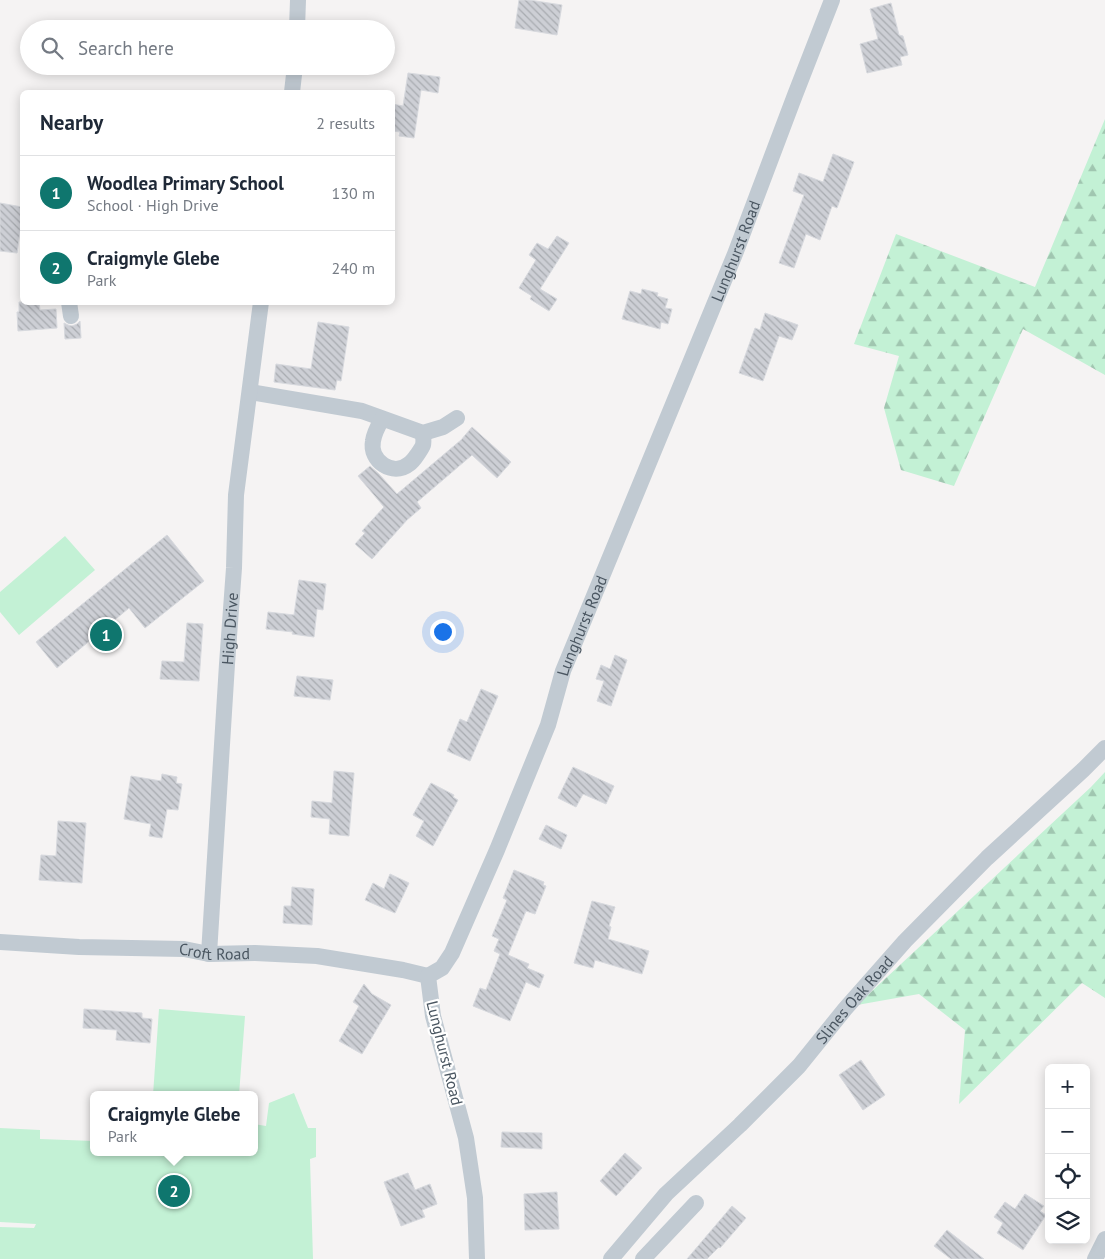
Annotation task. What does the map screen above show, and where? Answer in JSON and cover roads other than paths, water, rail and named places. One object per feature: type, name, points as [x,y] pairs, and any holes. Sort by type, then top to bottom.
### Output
[{"type":"street","points":[[297,20],[298,0]]},
{"type":"street","name":"Lunghurst Road","points":[[477,1259],[475,1198],[466,1138],[433,1016],[428,976],[442,968],[452,953],[497,850],[548,725],[564,671],[732,262],[832,0]]},
{"type":"street","points":[[292,90],[294,75]]},
{"type":"street","name":"High Drive","points":[[209,954],[234,568],[236,495],[262,305]]},
{"type":"street","points":[[250,392],[362,412],[423,433],[443,427],[457,418]]},
{"type":"street","points":[[382,419],[372,442],[376,458],[387,467],[395,469],[404,468],[411,464],[423,445],[423,433]]},
{"type":"street","name":"Slines Oak Road","points":[[611,1259],[666,1194],[740,1125],[799,1066],[845,1009],[906,941],[987,858],[1084,770],[1105,748]]},
{"type":"street","name":"Croft Road","points":[[0,942],[80,947],[184,949],[209,954],[255,953],[317,956],[428,976]]},
{"type":"street","points":[[643,1259],[696,1203]]},
{"type":"street","points":[[1095,1259],[1105,1239]]},
{"type":"place","name":"Woodlea Primary School","points":[[106,635]]},
{"type":"place","name":"Craigmyle Glebe","points":[[174,1191]]}]
